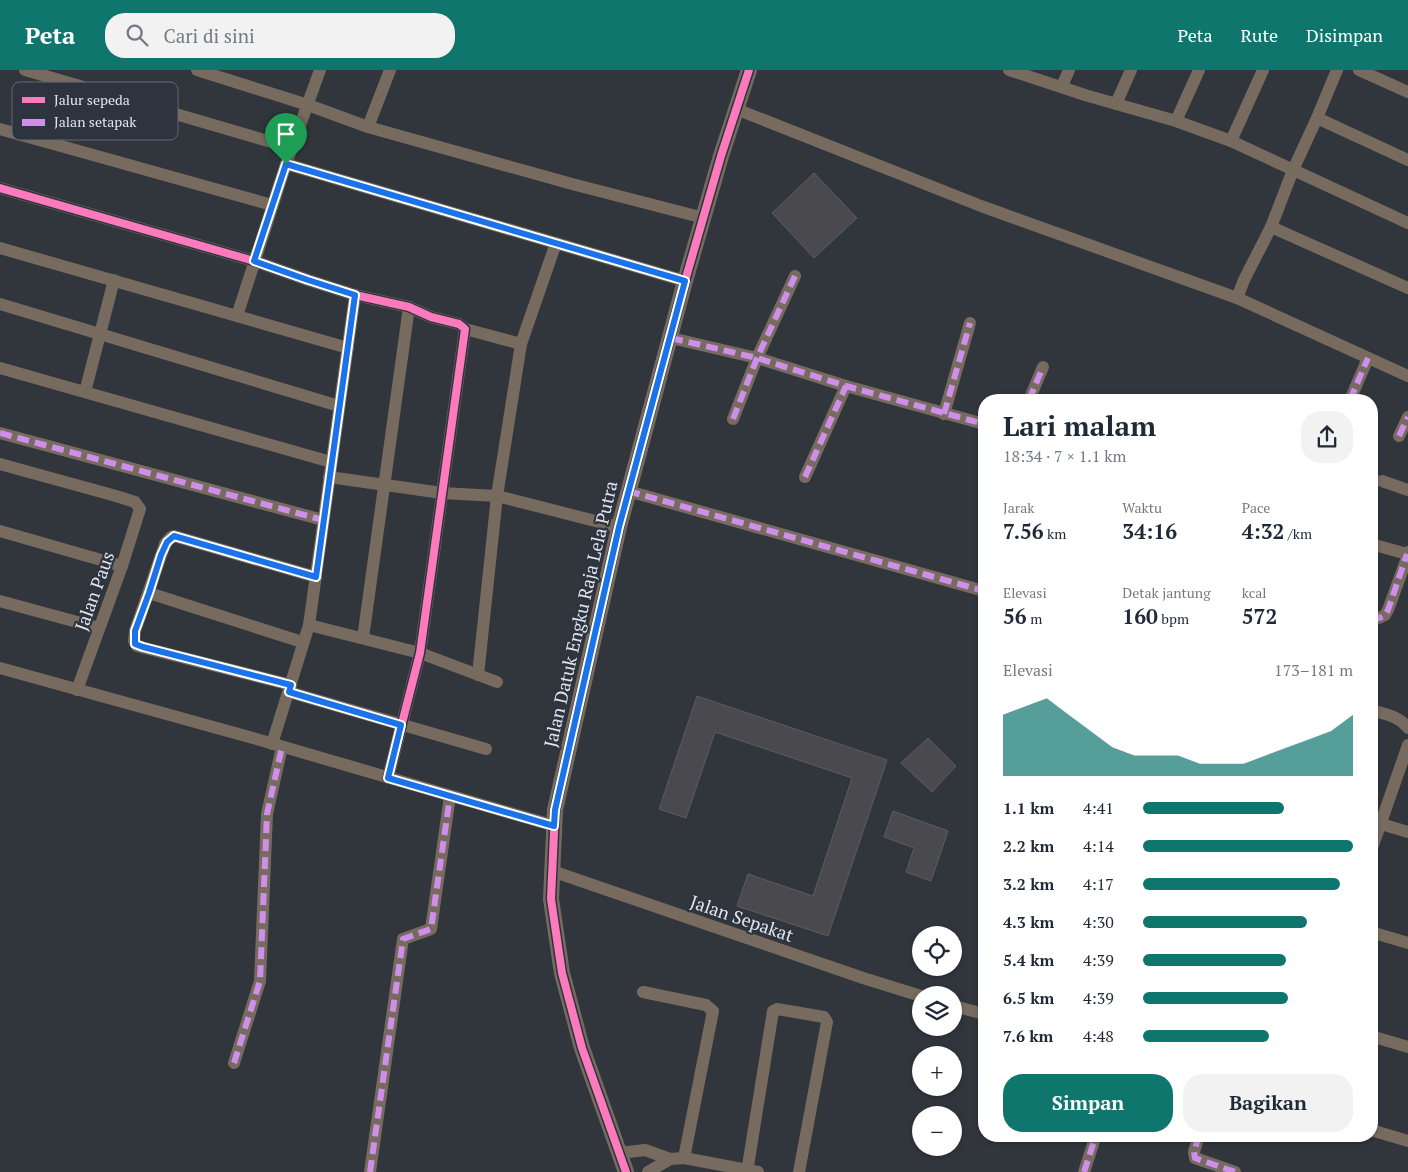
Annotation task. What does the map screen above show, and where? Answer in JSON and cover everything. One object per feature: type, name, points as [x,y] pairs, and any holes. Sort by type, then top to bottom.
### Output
[{"type":"street","points":[[25,70],[66,82]]},
{"type":"street","points":[[196,70],[308,105],[368,127],[563,182],[704,218]]},
{"type":"street","points":[[237,316],[272,205],[320,70]]},
{"type":"street","points":[[368,127],[390,70]]},
{"type":"street","name":"Jalan Datuk Engku Raja Lela Putra","points":[[626,1172],[582,1048],[562,973],[551,899],[555,810],[628,491],[685,281],[749,70]]},
{"type":"street","points":[[1009,70],[1231,141],[1408,223]]},
{"type":"street","points":[[1062,86],[1069,70]]},
{"type":"street","points":[[1116,104],[1131,70]]},
{"type":"street","points":[[1176,122],[1199,70]]},
{"type":"street","points":[[1231,141],[1263,70]]},
{"type":"street","points":[[1237,298],[1271,227],[1336,70]]},
{"type":"street","points":[[1359,70],[1408,92]]},
{"type":"street","points":[[736,109],[981,206],[1237,298],[1408,376]]},
{"type":"street","points":[[178,115],[292,148]]},
{"type":"street","points":[[1317,118],[1408,160]]},
{"type":"street","points":[[39,140],[272,205]]},
{"type":"street","points":[[286,164],[685,281]]},
{"type":"street","points":[[0,188],[254,261],[355,295],[409,307],[432,317],[460,324],[466,329],[521,344]]},
{"type":"street","points":[[1271,227],[1408,288]]},
{"type":"street","points":[[478,675],[497,496],[521,344],[556,243]]},
{"type":"street","points":[[0,248],[348,348]]},
{"type":"street","points":[[733,419],[757,358],[795,276]]},
{"type":"street","points":[[85,392],[114,280]]},
{"type":"street","points":[[234,1063],[260,981],[267,814],[277,745],[302,642],[309,625],[355,295]]},
{"type":"street","points":[[0,304],[339,406]]},
{"type":"street","points":[[364,638],[409,307]]},
{"type":"street","points":[[944,414],[970,323]]},
{"type":"street","points":[[388,778],[420,653],[466,329]]},
{"type":"street","points":[[671,338],[757,358],[846,386],[978,422]]},
{"type":"street","points":[[1353,394],[1368,358]]},
{"type":"street","points":[[1031,394],[1042,366]]},
{"type":"street","points":[[0,368],[331,462]]},
{"type":"street","points":[[805,477],[846,386]]},
{"type":"street","points":[[1399,436],[1408,417]]},
{"type":"street","points":[[0,433],[323,520]]},
{"type":"street","name":"Jalan Paus","points":[[0,464],[116,496],[137,504],[140,510],[122,566],[77,690]]},
{"type":"street","points":[[329,477],[442,493],[497,496],[619,527]]},
{"type":"street","points":[[1382,481],[1408,490]]},
{"type":"street","points":[[628,491],[978,589]]},
{"type":"street","points":[[0,531],[122,566]]},
{"type":"street","points":[[316,577],[174,536],[171,537],[165,544],[135,631],[134,641],[137,646],[290,688],[401,725],[486,749]]},
{"type":"street","points":[[1378,546],[1408,554],[1388,610],[1385,615],[1378,618]]},
{"type":"street","points":[[149,593],[302,642]]},
{"type":"street","points":[[0,601],[99,628]]},
{"type":"street","points":[[309,625],[420,653],[498,682]]},
{"type":"street","points":[[0,668],[277,745],[554,826]]},
{"type":"street","points":[[1378,712],[1395,717],[1408,728]]},
{"type":"street","points":[[1378,818],[1408,745]]},
{"type":"street","points":[[370,1172],[402,939],[431,930],[450,796]]},
{"type":"street","points":[[1378,824],[1408,832]]},
{"type":"street","name":"Jalan Sepakat","points":[[552,871],[912,993]]},
{"type":"street","points":[[1378,934],[1408,943]]},
{"type":"street","points":[[643,992],[706,1005],[713,1011],[684,1158]]},
{"type":"street","points":[[962,1008],[978,1012]]},
{"type":"street","points":[[620,1152],[645,1150],[670,1159],[684,1158],[751,1171],[773,1011],[776,1009],[824,1017],[827,1022],[799,1172]]},
{"type":"street","points":[[1378,1038],[1408,1047]]},
{"type":"street","points":[[1378,1132],[1408,1141]]},
{"type":"street","points":[[1084,1172],[1094,1142]]},
{"type":"street","points":[[1197,1142],[1194,1152],[1195,1158],[1235,1172]]},
{"type":"street","points":[[648,1172],[670,1159]]},
{"type":"building","points":[[814,173],[857,218],[814,258],[772,213]]},
{"type":"building","points":[[697,696],[887,760],[828,936],[737,906],[748,874],[813,896],[852,778],[715,732],[686,818],[659,809]]},
{"type":"building","points":[[928,738],[956,766],[932,792],[901,763]]},
{"type":"building","points":[[893,811],[948,831],[931,881],[906,872],[914,848],[884,837]]},
{"type":"marked path","points":[[733,419],[757,358],[795,276]]},
{"type":"marked path","points":[[944,414],[970,323]]},
{"type":"marked path","points":[[671,338],[757,358],[846,386],[978,422]]},
{"type":"marked path","points":[[1353,394],[1368,358]]},
{"type":"marked path","points":[[1032,394],[1043,367]]},
{"type":"marked path","points":[[805,477],[846,386]]},
{"type":"marked path","points":[[1399,436],[1408,417]]},
{"type":"marked path","points":[[0,433],[323,520]]},
{"type":"marked path","points":[[628,491],[978,589]]},
{"type":"marked path","points":[[1378,618],[1385,615],[1388,610],[1407,554]]},
{"type":"marked path","points":[[234,1063],[260,981],[267,814],[282,747]]},
{"type":"marked path","points":[[370,1172],[403,939],[431,929],[450,796]]},
{"type":"marked path","points":[[1084,1172],[1094,1142]]},
{"type":"marked path","points":[[1197,1142],[1194,1152],[1195,1158],[1235,1172]]},
{"type":"cycle path","points":[[626,1172],[582,1048],[562,973],[551,899],[555,810],[619,527],[685,281],[721,156],[749,70]]},
{"type":"cycle path","points":[[0,188],[254,261],[355,295],[409,307],[431,317],[459,324],[465,329],[420,653],[388,778]]},
{"type":"route","points":[[286,164],[685,281],[619,527],[555,810],[554,826],[388,778],[401,725],[289,692],[291,685],[135,644],[135,631],[165,544],[171,537],[174,536],[316,577],[355,295],[254,261],[286,164]]}]
